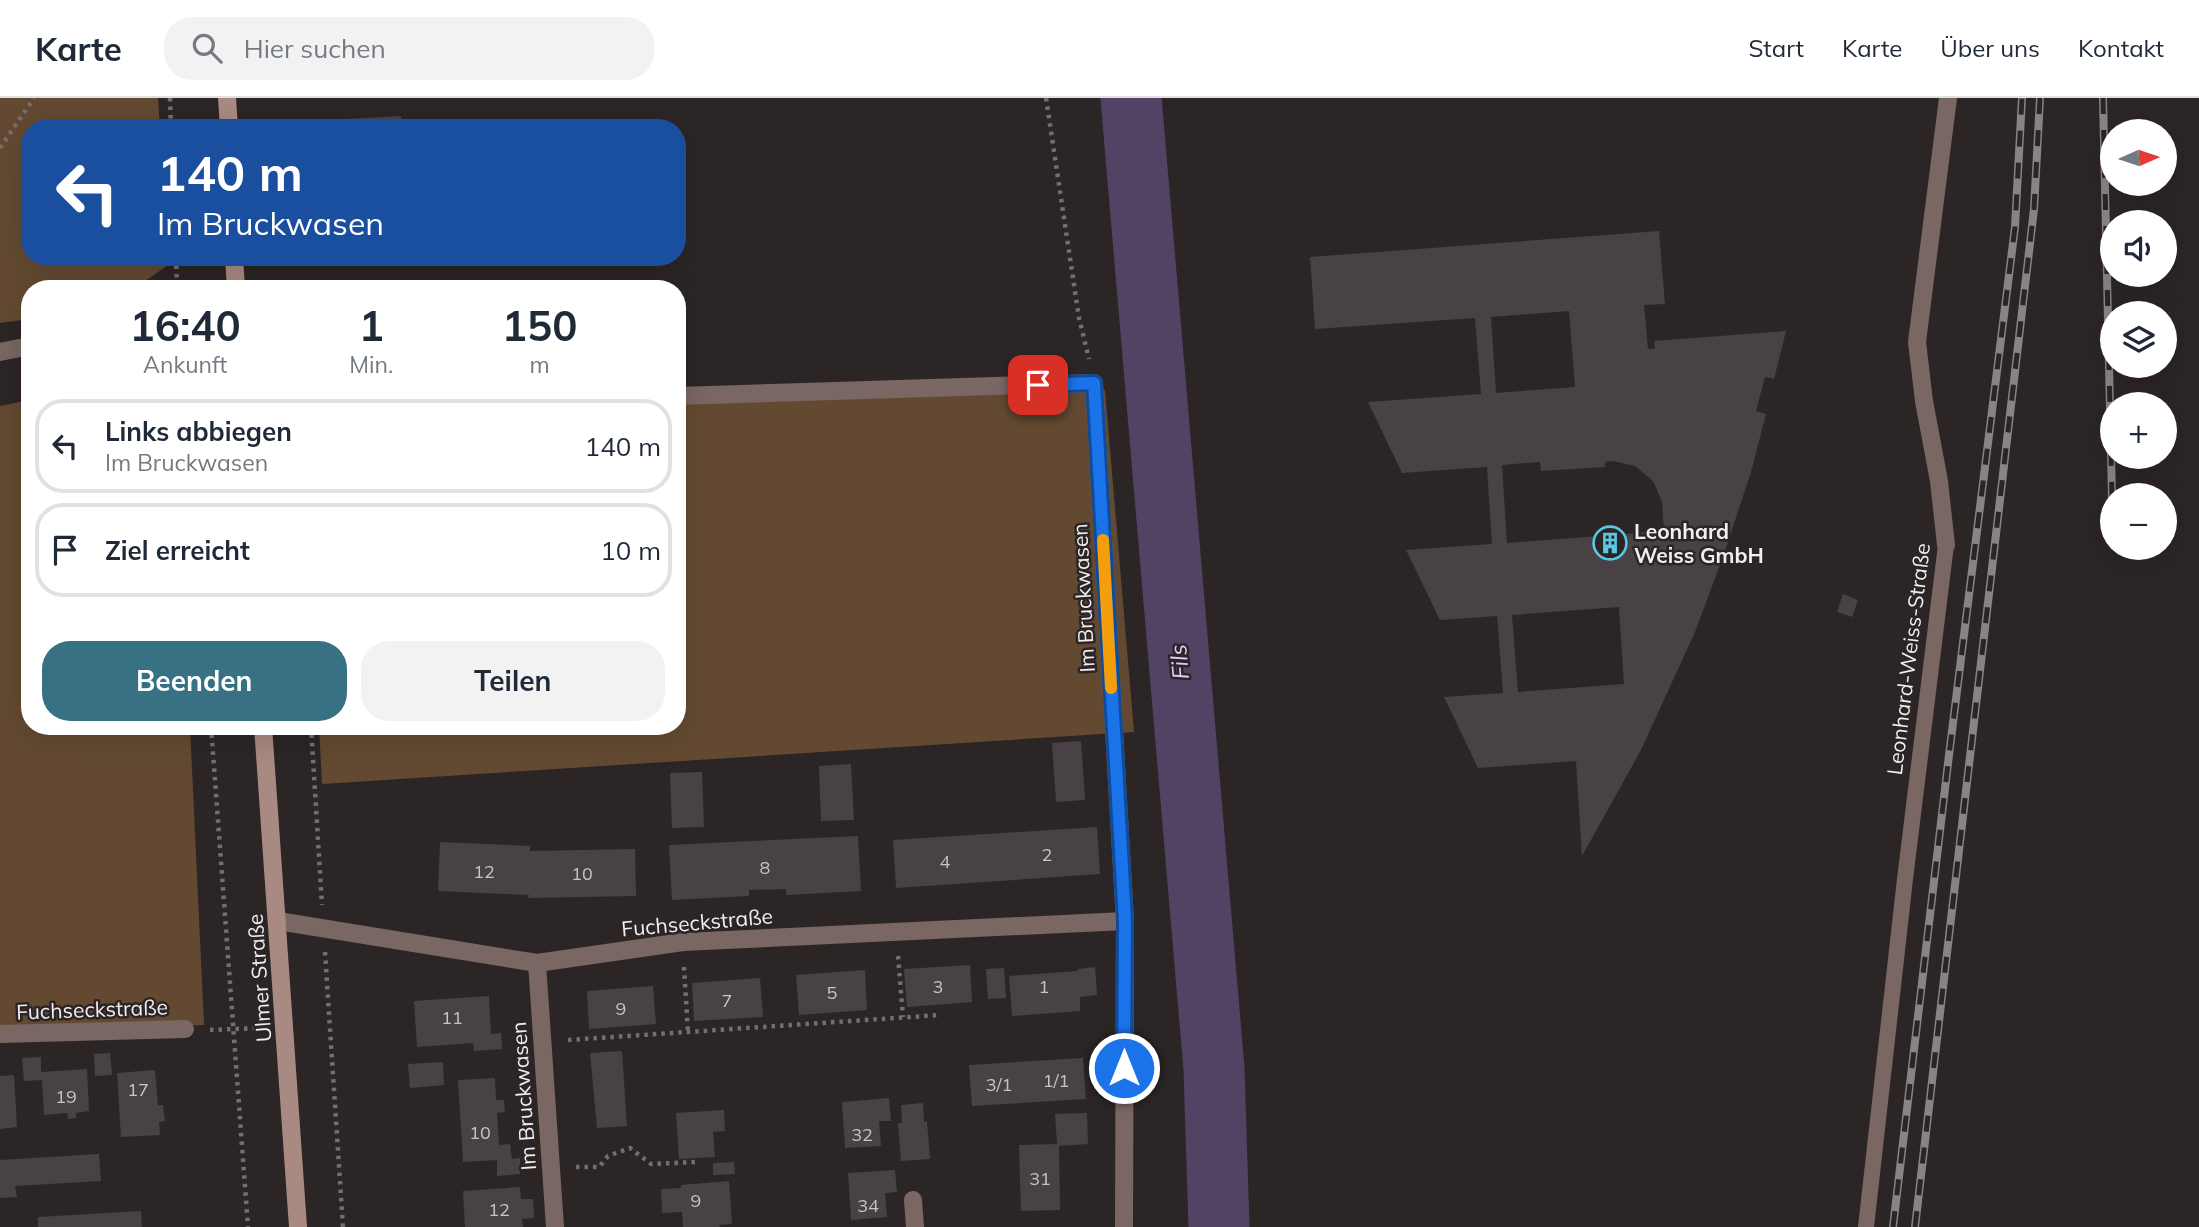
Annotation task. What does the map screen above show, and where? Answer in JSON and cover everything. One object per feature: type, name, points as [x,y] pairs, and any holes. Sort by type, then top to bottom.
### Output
[{"type":"main road","points":[[227,98],[228,119]]},
{"type":"main road","name":"Ulmer Straße","points":[[264,735],[298,1227]]},
{"type":"street","name":"Leonhard-Weiss-Straße","points":[[1946,545],[1939,481],[1924,401],[1917,342],[1948,98]]},
{"type":"street","points":[[0,352],[21,348]]},
{"type":"street","points":[[686,396],[1094,383]]},
{"type":"street","name":"Im Bruckwasen","points":[[1094,383],[1125,921],[1124,1227]]},
{"type":"street","name":"Fuchseckstraße","points":[[278,921],[537,963],[683,942],[1125,921]]},
{"type":"street","name":"Im Bruckwasen","points":[[537,963],[555,1227]]},
{"type":"street","name":"Fuchseckstraße","points":[[0,1034],[185,1029]]},
{"type":"street","points":[[913,1199],[915,1227]]},
{"type":"lane","name":"Leonhard-Weiss-Straße","points":[[1866,1227],[1946,545]]},
{"type":"path","points":[[0,148],[34,98]]},
{"type":"path","points":[[170,98],[171,119]]},
{"type":"path","points":[[1046,98],[1079,318],[1094,383]]},
{"type":"path","points":[[212,735],[248,1227]]},
{"type":"path","points":[[311,735],[343,1227]]},
{"type":"path","points":[[897,932],[903,1017]]},
{"type":"path","points":[[683,942],[688,1032]]},
{"type":"path","points":[[543,1041],[940,1015]]},
{"type":"path","points":[[185,1029],[235,1030],[286,1026]]},
{"type":"path","points":[[550,1168],[599,1167],[608,1156],[630,1148],[651,1164],[695,1162]]},
{"type":"shaded area","points":[[0,98],[158,98],[159,119],[21,119],[21,266],[167,266],[147,280],[21,280],[21,320],[0,323]]},
{"type":"shaded area","points":[[1105,390],[1134,732],[322,784],[319,735],[686,735],[686,404]]},
{"type":"shaded area","points":[[21,402],[21,735],[190,735],[204,1025],[0,1031],[0,406]]},
{"type":"building","points":[[401,116],[401,119],[346,119]]},
{"type":"building","name":"Leonhard Weiss GmbH","points":[[1659,231],[1665,304],[1644,305],[1648,349],[1655,349],[1654,341],[1786,331],[1774,379],[1765,377],[1756,411],[1766,414],[1751,472],[1695,632],[1641,750],[1582,856],[1576,761],[1478,768],[1444,697],[1503,693],[1497,616],[1440,620],[1406,550],[1492,544],[1487,467],[1402,473],[1368,402],[1481,394],[1475,318],[1315,329],[1310,257]],"holes":[[[1569,311],[1575,387],[1496,393],[1491,317]],[[1540,462],[1541,471],[1605,467],[1605,462],[1635,466],[1653,481],[1662,502],[1664,531],[1507,543],[1502,465]],[[1619,607],[1624,684],[1518,692],[1512,615]]]},
{"type":"building","points":[[1843,594],[1858,600],[1852,617],[1837,612]]},
{"type":"building","points":[[1081,741],[1085,800],[1056,802],[1052,743]]},
{"type":"building","points":[[851,764],[854,820],[821,821],[819,766]]},
{"type":"building","points":[[702,772],[704,827],[672,828],[670,773]]},
{"type":"building","points":[[1097,827],[1100,874],[896,888],[893,840]]},
{"type":"building","points":[[858,836],[861,891],[786,895],[786,889],[749,890],[749,896],[672,900],[669,845]]},
{"type":"building","points":[[440,842],[530,846],[530,851],[635,849],[636,896],[528,898],[529,895],[438,891]]},
{"type":"building","points":[[970,965],[972,1002],[907,1007],[904,969]]},
{"type":"building","points":[[1095,967],[1097,995],[1080,997],[1080,1011],[1012,1016],[1009,976],[1078,971]]},
{"type":"building","points":[[1004,968],[1006,998],[988,999],[986,969]]},
{"type":"building","points":[[865,970],[867,1010],[799,1015],[796,975]]},
{"type":"building","points":[[760,978],[763,1017],[694,1021],[692,983]]},
{"type":"building","points":[[653,986],[656,1024],[589,1029],[587,991]]},
{"type":"building","points":[[489,996],[491,1034],[501,1033],[502,1049],[474,1051],[473,1043],[417,1047],[414,1001]]},
{"type":"building","points":[[622,1051],[627,1126],[597,1128],[590,1053]]},
{"type":"building","points":[[110,1053],[112,1075],[95,1076],[94,1054]]},
{"type":"building","points":[[41,1057],[41,1072],[87,1069],[89,1111],[76,1113],[76,1118],[68,1119],[67,1113],[44,1115],[42,1080],[24,1081],[22,1058]]},
{"type":"building","points":[[1083,1058],[1086,1099],[972,1106],[969,1065]]},
{"type":"building","points":[[443,1062],[444,1085],[410,1088],[408,1064]]},
{"type":"building","points":[[155,1070],[158,1105],[163,1105],[165,1121],[159,1122],[160,1135],[121,1137],[117,1073]]},
{"type":"building","points":[[14,1075],[17,1127],[0,1129],[0,1076]]},
{"type":"building","points":[[495,1078],[496,1100],[504,1100],[505,1112],[497,1113],[499,1145],[510,1144],[512,1159],[520,1158],[520,1174],[497,1176],[497,1160],[463,1162],[458,1080]]},
{"type":"building","points":[[889,1098],[891,1121],[879,1121],[881,1146],[845,1148],[842,1102]]},
{"type":"building","points":[[923,1103],[930,1159],[901,1161],[898,1123],[902,1123],[901,1105]]},
{"type":"building","points":[[724,1110],[725,1131],[713,1132],[715,1157],[679,1159],[676,1113]]},
{"type":"building","points":[[1087,1113],[1088,1144],[1059,1146],[1060,1210],[1021,1211],[1019,1145],[1057,1144],[1055,1114]]},
{"type":"building","points":[[99,1154],[101,1181],[15,1186],[17,1197],[0,1198],[0,1160]]},
{"type":"building","points":[[734,1162],[735,1174],[713,1175],[713,1163]]},
{"type":"building","points":[[895,1170],[897,1192],[885,1193],[887,1217],[851,1220],[848,1173]]},
{"type":"building","points":[[729,1181],[732,1224],[719,1225],[720,1227],[683,1227],[682,1212],[662,1213],[661,1189]]},
{"type":"building","points":[[520,1187],[521,1199],[533,1199],[534,1218],[522,1219],[523,1227],[465,1227],[463,1191]]},
{"type":"building","points":[[141,1211],[142,1227],[38,1227],[38,1217]]},
{"type":"waterway","name":"Fils","points":[[1131,98],[1214,1069],[1219,1227]]},
{"type":"railway","points":[[1893,1227],[2015,227],[2022,98]]},
{"type":"railway","points":[[1915,1227],[2034,209],[2040,98]]},
{"type":"railway","points":[[2103,98],[2112,483]]},
{"type":"slow traffic","points":[[1103,540],[1111,688]]},
{"type":"place","name":"Leonhard Weiss GmbH","points":[[1610,543]]},
{"type":"route","points":[[1038,385],[1094,383],[1125,921],[1124,1068]]}]
